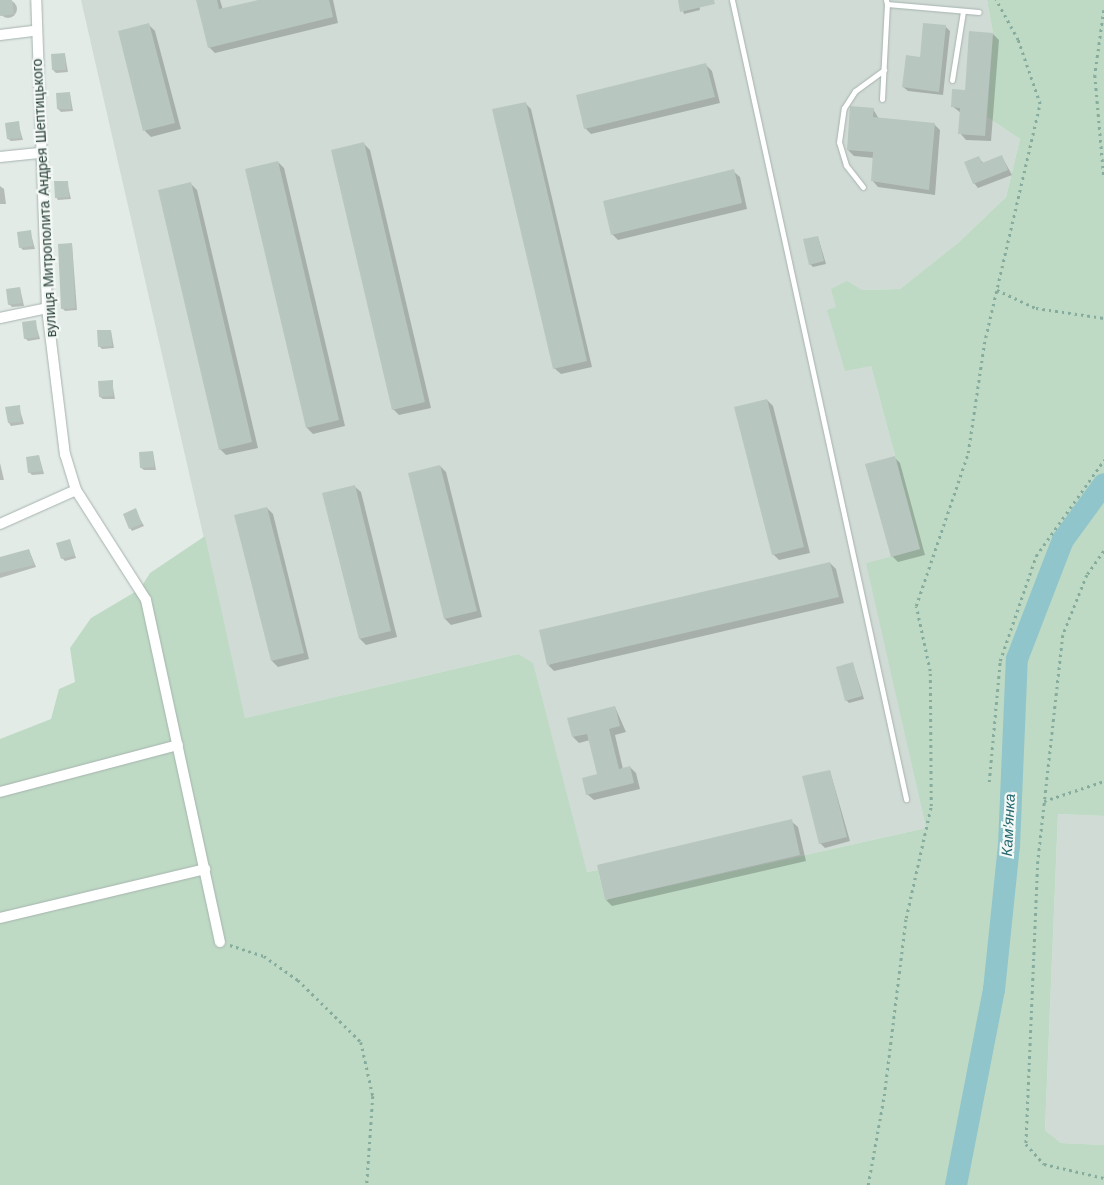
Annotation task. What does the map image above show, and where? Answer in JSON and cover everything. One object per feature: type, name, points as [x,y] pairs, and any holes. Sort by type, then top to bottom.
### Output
[{"type":"street","name":"вулиця Митрополита Андрея Шептицького","points":[[36,0],[35,31],[39,153],[47,308],[65,456],[76,490],[146,600],[220,942]]},
{"type":"street","points":[[0,35],[35,31]]},
{"type":"street","points":[[0,157],[39,153]]},
{"type":"street","points":[[0,318],[47,308]]},
{"type":"street","points":[[0,524],[76,490]]},
{"type":"street","points":[[0,792],[178,744]]},
{"type":"street","points":[[0,918],[205,869]]},
{"type":"lane","points":[[732,0],[906,799]]},
{"type":"lane","points":[[882,99],[887,2],[979,12]]},
{"type":"lane","points":[[952,80],[963,11]]},
{"type":"lane","points":[[863,187],[846,166],[839,142],[844,108],[855,91],[884,70]]},
{"type":"path","points":[[868,1185],[884,1096],[906,918],[918,861],[925,848],[931,806],[930,671],[916,606],[968,453],[997,290],[1040,104],[1018,40],[996,0]]},
{"type":"path","points":[[1104,10],[1095,74],[1104,177]]},
{"type":"path","points":[[997,290],[1036,308],[1104,318]]},
{"type":"path","points":[[989,782],[1000,661],[1036,556],[1104,460]]},
{"type":"path","points":[[1104,551],[1087,575],[1063,635],[1044,801],[1026,1144],[1044,1164],[1104,1178]]},
{"type":"path","points":[[1044,801],[1104,781]]},
{"type":"path","points":[[220,942],[264,956],[328,1006],[361,1042],[373,1096],[367,1185]]},
{"type":"shaded area","points":[[81,0],[987,0],[993,33],[987,117],[1020,139],[1006,197],[959,242],[900,289],[862,290],[871,366],[920,549],[867,563],[926,828],[605,900],[598,870],[587,872],[518,654],[245,718]]},
{"type":"shaded area","points":[[1058,814],[1104,816],[1104,1145],[1061,1143],[1045,1130]]},
{"type":"green space","points":[[987,0],[1104,0],[1104,816],[1058,814],[1045,1130],[1061,1143],[1104,1145],[1104,1185],[0,1185],[0,739],[51,719],[59,689],[75,682],[70,648],[91,618],[140,589],[150,573],[205,536],[245,718],[518,654],[533,663],[587,872],[598,870],[605,900],[926,828],[866,563],[920,549],[871,366],[845,371],[827,310],[836,307],[831,289],[847,281],[862,290],[900,289],[959,242],[1006,197],[1020,139],[987,117],[993,33]]},
{"type":"building","points":[[0,0],[12,0],[14,14],[0,16]]},
{"type":"building","points":[[196,0],[217,0],[219,9],[258,0],[329,0],[333,17],[208,48]]},
{"type":"building","points":[[678,0],[714,0],[715,4],[680,12]]},
{"type":"building","points":[[149,23],[175,123],[143,131],[118,31]]},
{"type":"building","points":[[923,23],[946,25],[939,92],[902,87],[906,55],[920,57]]},
{"type":"building","points":[[969,31],[993,33],[985,136],[958,134],[960,108],[951,107],[952,89],[965,90]]},
{"type":"building","points":[[65,53],[66,70],[52,70],[51,54]]},
{"type":"building","points":[[706,63],[715,97],[584,129],[576,95]]},
{"type":"building","points":[[70,92],[71,109],[57,109],[56,93]]},
{"type":"building","points":[[526,102],[587,361],[553,369],[492,109]]},
{"type":"building","points":[[850,106],[874,108],[873,117],[935,123],[929,190],[871,181],[873,152],[847,150]]},
{"type":"building","points":[[19,121],[21,138],[7,139],[5,123]]},
{"type":"building","points":[[364,142],[425,402],[392,410],[331,150]]},
{"type":"building","points":[[1002,155],[1008,170],[973,184],[964,162],[979,156],[982,163]]},
{"type":"building","points":[[278,161],[339,420],[306,428],[245,169]]},
{"type":"building","points":[[734,169],[742,203],[611,235],[603,201]]},
{"type":"building","points":[[54,181],[68,181],[69,197],[55,198]]},
{"type":"building","points":[[191,182],[252,442],[219,450],[158,190]]},
{"type":"building","points":[[31,230],[33,246],[19,248],[17,232]]},
{"type":"building","points":[[818,236],[824,261],[809,265],[803,239]]},
{"type":"building","points":[[72,243],[75,308],[61,309],[58,244]]},
{"type":"building","points":[[20,287],[22,303],[8,305],[6,289]]},
{"type":"building","points":[[36,320],[38,337],[24,339],[22,322]]},
{"type":"building","points":[[97,330],[111,330],[112,346],[98,347]]},
{"type":"building","points":[[113,380],[113,396],[99,397],[98,381]]},
{"type":"building","points":[[767,399],[804,547],[772,555],[734,407]]},
{"type":"building","points":[[20,405],[21,422],[8,423],[5,407]]},
{"type":"building","points":[[153,451],[154,467],[140,468],[139,452]]},
{"type":"building","points":[[39,455],[42,471],[28,473],[26,457]]},
{"type":"building","points":[[895,456],[920,549],[891,557],[865,464]]},
{"type":"building","points":[[440,465],[477,611],[444,619],[408,473]]},
{"type":"building","points":[[355,485],[391,631],[359,639],[322,493]]},
{"type":"building","points":[[267,507],[304,653],[271,661],[234,515]]},
{"type":"building","points":[[136,508],[142,524],[129,529],[123,514]]},
{"type":"building","points":[[70,539],[75,555],[61,559],[56,543]]},
{"type":"building","points":[[29,549],[34,565],[0,573],[0,557]]},
{"type":"building","points":[[830,562],[839,597],[547,665],[539,630]]},
{"type":"building","points":[[853,662],[862,696],[845,701],[836,667]]},
{"type":"building","points":[[615,706],[620,726],[609,729],[619,769],[630,766],[634,783],[586,795],[582,778],[597,774],[587,734],[572,737],[567,718]]},
{"type":"building","points":[[830,770],[847,837],[819,844],[802,776]]},
{"type":"building","points":[[792,819],[800,855],[605,900],[597,865]]},
{"type":"waterway","name":"Кам'янка","points":[[956,1185],[994,990],[1009,846],[1017,659],[1063,540],[1104,484]]}]
